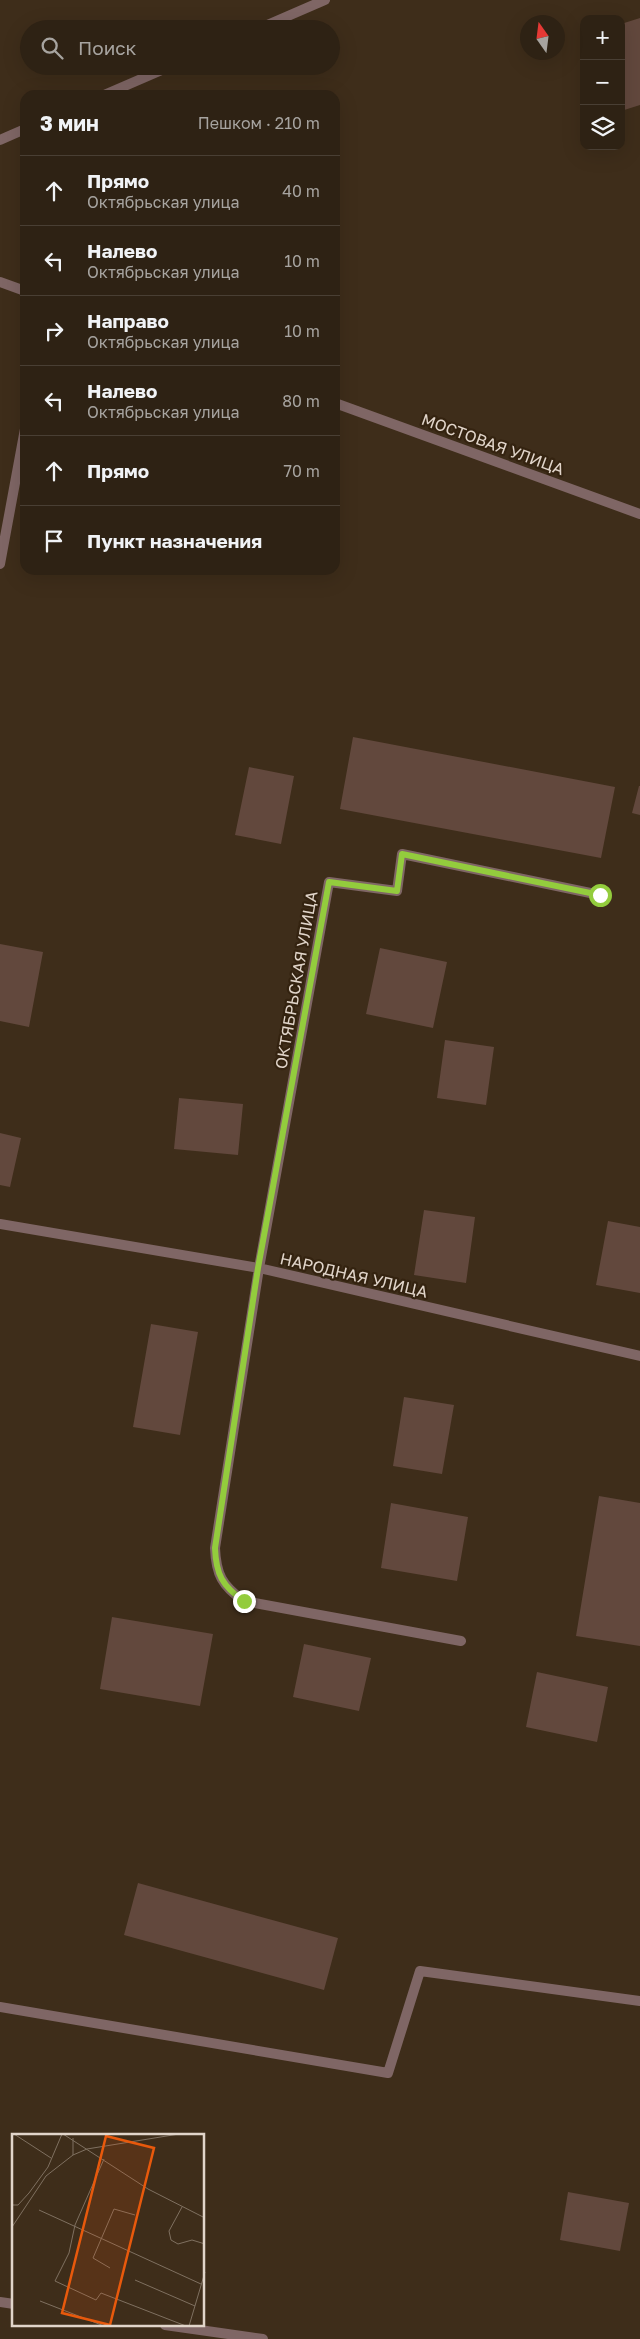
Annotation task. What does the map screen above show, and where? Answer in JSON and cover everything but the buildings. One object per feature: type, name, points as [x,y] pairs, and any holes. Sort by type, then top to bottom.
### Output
[{"type":"street","points":[[279,20],[325,0]]},
{"type":"street","points":[[116,90],[150,75]]},
{"type":"street","points":[[0,140],[20,131]]},
{"type":"street","points":[[0,282],[20,289]]},
{"type":"street","name":"МОСТОВАЯ УЛИЦА","points":[[340,405],[640,514]]},
{"type":"street","points":[[0,564],[20,456]]},
{"type":"street","name":"ОКТЯБРЬСКАЯ УЛИЦА","points":[[258,1268],[329,882],[397,891],[402,854],[600,895]]},
{"type":"street","name":"НАРОДНАЯ УЛИЦА","points":[[0,1224],[258,1268],[640,1356]]},
{"type":"street","points":[[258,1268],[215,1548],[216,1564],[221,1578],[230,1591],[244,1601],[461,1641]]},
{"type":"street","points":[[0,2007],[388,2073],[420,1971],[640,2001]]},
{"type":"street","points":[[172,2326],[263,2339]]},
{"type":"route","points":[[244,1601],[230,1591],[221,1578],[216,1564],[215,1548],[258,1268],[329,882],[397,891],[402,854],[600,895]]}]
